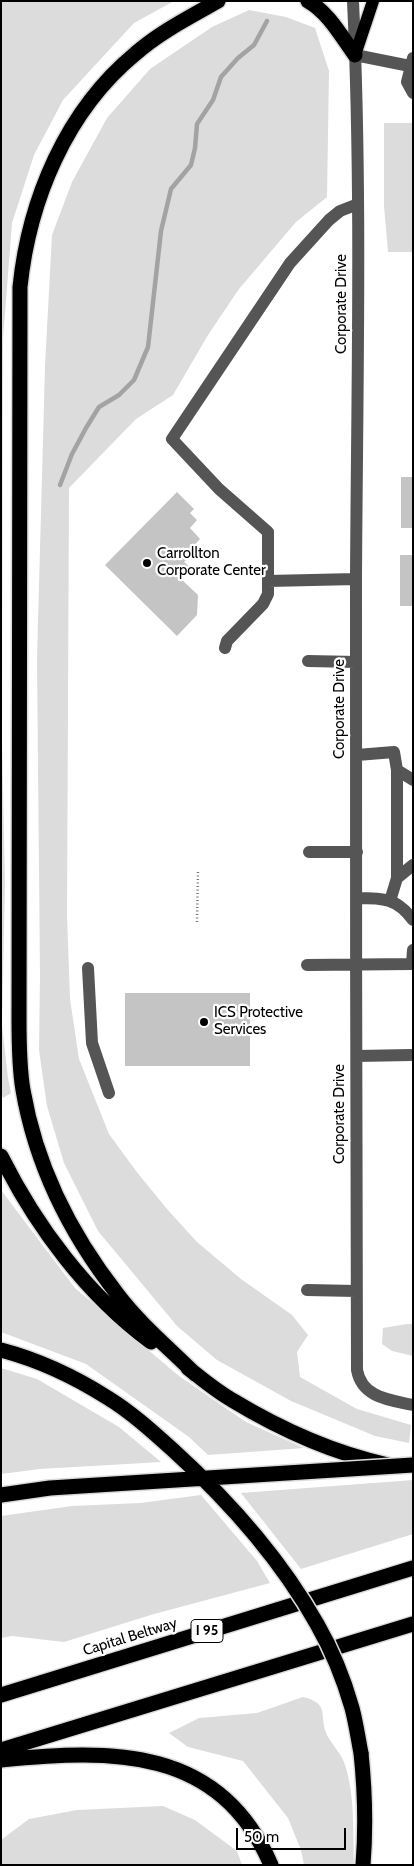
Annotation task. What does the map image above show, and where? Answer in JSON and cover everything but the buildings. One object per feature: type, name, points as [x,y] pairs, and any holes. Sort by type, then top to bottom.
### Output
[{"type":"highway","points":[[195,1374],[119,1296],[94,1264],[74,1232],[56,1197],[43,1162],[31,1127],[23,1090],[19,1052],[20,287],[30,225],[42,189],[59,151],[79,117],[112,76],[134,54],[164,32],[218,1]]},
{"type":"highway","points":[[308,1],[331,20],[355,55]]},
{"type":"highway","points":[[1,1156],[54,1243],[106,1302],[140,1334],[230,1399],[273,1424],[316,1442],[379,1463],[413,1471]]},
{"type":"highway","points":[[1,1350],[59,1370],[110,1399],[159,1438],[235,1510],[292,1581],[318,1626],[338,1669],[352,1709],[365,1792],[366,1828],[363,1865]]},
{"type":"highway","points":[[1,1495],[50,1488],[413,1465]]},
{"type":"highway","name":"Capital Beltway","points":[[1,1695],[413,1568]]},
{"type":"highway","points":[[1,1750],[413,1624]]},
{"type":"highway","points":[[1,1760],[75,1755],[120,1757],[153,1762],[185,1772],[214,1788],[240,1813],[261,1842],[271,1865]]},
{"type":"main road","points":[[355,55],[373,1]]},
{"type":"street","name":"Corporate Drive","points":[[353,1],[358,204],[356,579],[358,964],[356,1291],[358,1379],[362,1386],[369,1391],[389,1400],[413,1405]]},
{"type":"street","points":[[355,55],[411,62],[407,82],[413,93]]},
{"type":"street","points":[[225,648],[227,641],[263,604],[268,594],[268,532],[219,489],[172,439],[290,263],[319,228],[340,211],[358,204]]},
{"type":"street","points":[[268,581],[356,579]]},
{"type":"street","points":[[308,661],[356,662]]},
{"type":"street","points":[[356,755],[394,752],[397,770],[397,878],[390,901]]},
{"type":"street","points":[[397,770],[413,780]]},
{"type":"street","points":[[308,852],[357,852]]},
{"type":"street","points":[[397,878],[413,865]]},
{"type":"street","points":[[357,898],[382,898],[390,901],[406,911],[413,920]]},
{"type":"street","points":[[306,965],[412,964],[413,950]]},
{"type":"street","points":[[88,968],[92,1043],[109,1093]]},
{"type":"street","points":[[357,1056],[411,1055]]},
{"type":"street","points":[[307,1290],[356,1291]]},
{"type":"path","points":[[198,870],[198,922]]},
{"type":"shaded area","points":[[1,1],[174,1],[134,23],[63,100],[34,155],[12,223],[3,339],[2,740],[5,884],[2,1025],[11,1093],[3,1098],[1,1092]]},
{"type":"shaded area","points":[[249,10],[286,17],[315,28],[329,71],[327,197],[296,222],[239,289],[208,335],[173,395],[136,419],[69,488],[67,916],[70,999],[79,1059],[109,1134],[136,1171],[197,1242],[241,1279],[292,1315],[308,1335],[297,1352],[300,1377],[357,1409],[411,1425],[409,1443],[375,1436],[291,1401],[217,1360],[177,1326],[98,1231],[64,1163],[47,1106],[39,1050],[37,659],[45,366],[52,235],[72,182],[107,118],[150,69],[212,27]]},
{"type":"shaded area","points":[[384,123],[413,123],[413,252],[388,252],[384,206]]},
{"type":"shaded area","points":[[1,1190],[75,1288],[179,1376],[246,1422],[304,1448],[208,1455],[189,1437],[86,1364],[1,1332]]},
{"type":"shaded area","points":[[413,1324],[413,1356],[392,1351],[382,1344],[383,1328]]},
{"type":"shaded area","points":[[1,1368],[37,1379],[119,1427],[161,1462],[40,1469],[1,1474]]},
{"type":"shaded area","points":[[413,1480],[413,1534],[301,1569],[241,1493]]},
{"type":"shaded area","points":[[201,1495],[257,1561],[270,1583],[154,1614],[64,1642],[12,1636],[1,1638],[1,1516],[72,1506],[140,1503]]},
{"type":"shaded area","points":[[303,1697],[312,1700],[321,1707],[327,1735],[342,1757],[345,1765],[352,1802],[354,1865],[304,1865],[301,1850],[288,1818],[243,1761],[188,1747],[169,1733],[199,1718],[257,1713]]},
{"type":"shaded area","points":[[163,1806],[195,1820],[237,1851],[242,1865],[1,1865],[1,1840],[29,1819],[77,1810]]},
{"type":"waterway","points":[[60,485],[72,454],[99,407],[119,395],[134,380],[148,347],[161,231],[171,189],[191,165],[197,124],[213,100],[221,77],[238,58],[254,45],[267,21]]},
{"type":"place","name":"Carrollton Corporate Center","points":[[147,563]]},
{"type":"place","name":"ICS Protective Services","points":[[204,1022]]}]
